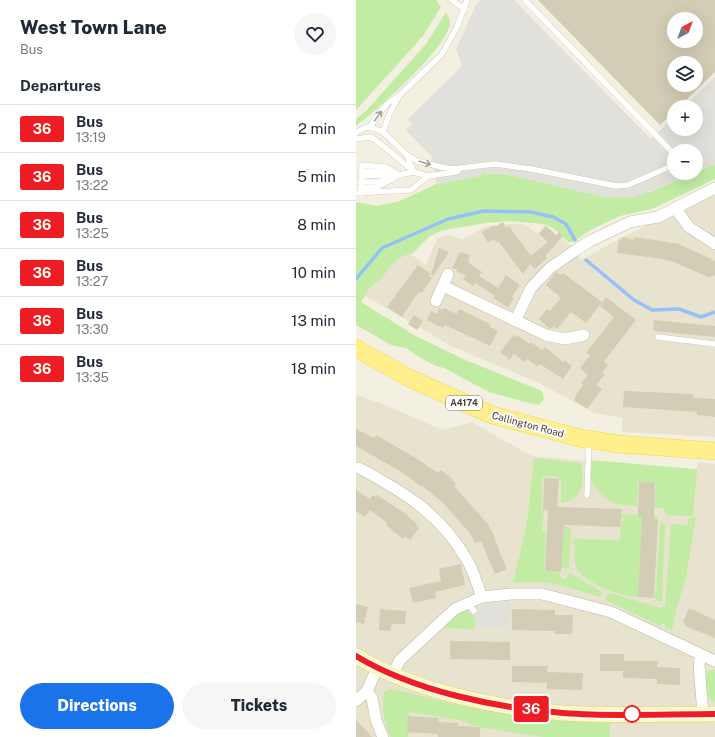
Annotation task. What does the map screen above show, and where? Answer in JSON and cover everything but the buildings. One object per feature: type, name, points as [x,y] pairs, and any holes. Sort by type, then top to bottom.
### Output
[{"type":"main road","name":"Callington Road","points":[[356,348],[409,378],[492,415],[589,439],[618,444],[715,451]]},
{"type":"main road","points":[[356,656],[376,668],[424,687],[460,696],[530,709],[563,713],[709,714]]},
{"type":"street","points":[[515,321],[531,288],[550,268],[576,250],[590,241],[630,222],[658,217],[715,188]]},
{"type":"street","points":[[675,208],[689,227],[715,244]]},
{"type":"street","points":[[436,301],[448,274]]},
{"type":"street","points":[[443,286],[546,335],[565,339],[584,335]]},
{"type":"street","points":[[359,468],[389,484],[425,508],[452,535],[468,561],[482,597]]},
{"type":"street","points":[[392,675],[400,660],[455,609],[471,607],[482,597],[511,594],[542,594],[611,612],[715,661]]},
{"type":"street","points":[[701,655],[699,665],[709,714]]},
{"type":"street","points":[[356,701],[367,691],[376,668]]},
{"type":"street","points":[[367,691],[372,698],[376,720],[383,737]]},
{"type":"lane","points":[[452,0],[464,9]]},
{"type":"lane","points":[[461,168],[456,172],[428,176],[414,172],[382,145],[370,132],[370,127],[389,102],[399,96],[442,54],[457,27],[467,0]]},
{"type":"lane","points":[[525,0],[667,147]]},
{"type":"lane","points":[[383,132],[389,115],[399,96]]},
{"type":"lane","points":[[356,133],[364,128],[370,127],[383,132],[406,154],[417,161],[452,169],[482,164],[513,166],[616,186],[628,185],[667,168]]},
{"type":"lane","points":[[356,139],[371,138],[382,145]]},
{"type":"lane","points":[[406,154],[414,172]]},
{"type":"lane","points":[[361,184],[362,165],[386,167],[399,175]]},
{"type":"lane","points":[[361,184],[414,172]]},
{"type":"lane","points":[[361,184],[377,187],[399,175]]},
{"type":"lane","points":[[361,184],[411,190],[428,176]]},
{"type":"lane","points":[[658,337],[715,344]]},
{"type":"lane","points":[[587,495],[589,439]]},
{"type":"shaded area","points":[[481,0],[514,0],[651,139],[667,124],[667,136],[703,136],[703,100],[691,100],[700,92],[703,92],[703,89],[715,77],[715,164],[703,169],[703,144],[667,144],[667,180],[678,180],[633,198],[605,197],[506,174],[483,173],[478,176],[436,184],[432,157],[406,130],[412,124],[407,120],[462,66],[456,49],[476,5]]},
{"type":"shaded area","points":[[715,193],[715,437],[622,432],[622,418],[594,413],[541,384],[451,346],[357,291],[399,246],[426,265],[437,239],[447,235],[464,239],[484,227],[509,224],[524,224],[537,233],[545,225],[572,247],[581,260],[622,237]]},
{"type":"shaded area","points":[[356,395],[386,405],[442,430],[472,422],[532,456],[696,471],[698,462],[715,464],[715,737],[356,737]]},
{"type":"shaded area","points":[[476,603],[477,609],[484,610],[484,603],[510,603],[509,629],[476,628],[475,617],[465,607]]},
{"type":"green space","points":[[356,0],[436,0],[441,7],[423,36],[356,110]]},
{"type":"green space","points":[[446,12],[450,23],[446,34],[437,48],[410,78],[356,126],[356,119],[366,111],[426,44]]},
{"type":"green space","points":[[715,164],[715,179],[652,209],[620,216],[590,230],[574,242],[568,242],[554,229],[544,224],[510,221],[486,223],[444,230],[430,236],[413,253],[403,256],[393,263],[381,279],[371,286],[361,302],[414,335],[463,359],[542,391],[544,399],[539,405],[489,392],[444,368],[436,366],[419,357],[406,348],[391,345],[356,325],[356,202],[377,206],[400,201],[436,184],[478,176],[483,173],[506,174],[605,197],[650,192],[678,180],[703,180],[703,169]]},
{"type":"green space","points":[[534,458],[581,463],[581,489],[574,498],[569,501],[561,503],[561,480],[558,477],[546,476],[542,478],[542,510],[544,511],[542,532],[546,532],[544,570],[559,573],[562,580],[566,579],[570,573],[602,592],[600,597],[559,585],[542,582],[513,583],[527,522]]},
{"type":"green space","points":[[591,460],[697,470],[693,516],[666,515],[664,508],[654,507],[656,483],[638,482],[637,507],[618,504],[607,499],[591,480]]},
{"type":"green space","points":[[621,514],[657,516],[658,520],[642,519],[638,597],[614,592],[591,581],[577,571],[574,559],[575,544],[572,543],[573,539],[620,540],[621,521],[625,521]]},
{"type":"green space","points":[[696,517],[686,577],[676,610],[672,631],[665,627],[665,624],[661,623],[661,626],[605,600],[607,594],[610,593],[661,608],[665,606],[671,524],[687,525],[689,518]]},
{"type":"green space","points":[[660,523],[665,524],[662,601],[655,601],[654,600],[660,600],[654,598],[654,593],[656,593]]},
{"type":"green space","points":[[564,526],[571,528],[569,568],[563,568],[561,566]]},
{"type":"green space","points":[[464,607],[475,618],[475,629],[440,628]]},
{"type":"green space","points":[[710,670],[715,670],[715,702],[708,696],[705,687],[705,678]]},
{"type":"green space","points":[[391,689],[459,705],[529,718],[610,723],[610,737],[543,737],[480,727],[459,720],[409,712],[408,737],[391,737],[385,721],[383,704],[384,692]]},
{"type":"waterway","points":[[356,279],[382,248],[448,219],[484,211],[531,212],[553,217],[566,224],[575,240]]},
{"type":"waterway","points":[[586,260],[634,300],[652,310],[679,309],[701,317],[715,312]]},
{"type":"bus line","name":"36","points":[[356,656],[376,668],[424,687],[503,705],[563,713],[715,714]]}]
